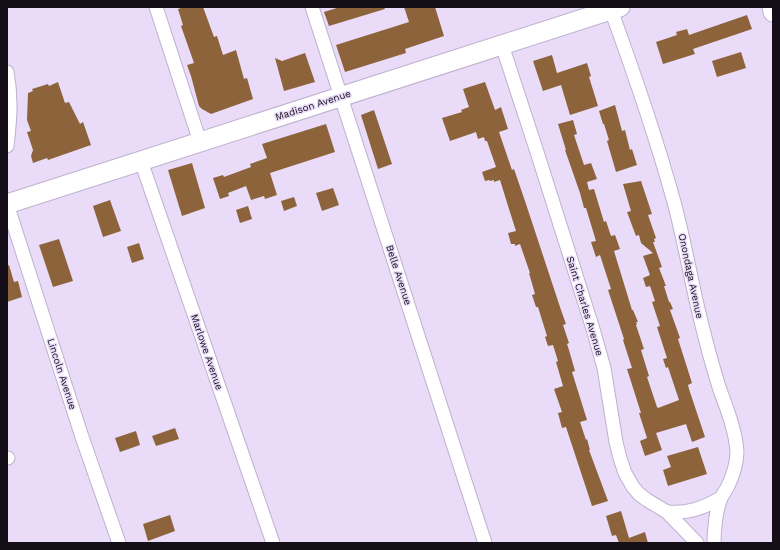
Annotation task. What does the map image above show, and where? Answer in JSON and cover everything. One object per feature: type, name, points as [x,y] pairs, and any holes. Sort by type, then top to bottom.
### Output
[{"type":"main road","points":[[772,7],[773,12]]},
{"type":"main road","name":"Madison Avenue","points":[[7,204],[616,8]]},
{"type":"street","points":[[156,7],[200,142]]},
{"type":"street","name":"Belle Avenue","points":[[312,7],[485,543]]},
{"type":"street","name":"Onondaga Avenue","points":[[616,8],[628,56],[664,168],[682,235],[702,327],[736,440],[737,452],[735,470],[721,498],[714,535],[714,543]]},
{"type":"street","name":"Saint Charles Avenue","points":[[502,45],[593,329],[604,368],[613,425],[622,465],[628,480],[633,487],[647,500],[667,512],[697,543]]},
{"type":"street","points":[[7,72],[10,87],[10,114],[7,146]]},
{"type":"street","name":"Marlowe Avenue","points":[[141,161],[273,543]]},
{"type":"street","name":"Lincoln Avenue","points":[[7,204],[82,436],[119,543]]},
{"type":"street","points":[[667,512],[686,512],[704,507],[721,498]]},
{"type":"building","points":[[184,7],[203,7],[214,37],[217,36],[223,55],[236,50],[244,79],[247,78],[253,99],[211,114],[199,106],[187,65],[194,63],[181,26],[183,25],[178,9]]},
{"type":"building","points":[[340,7],[384,7],[385,9],[329,26],[324,12]]},
{"type":"building","points":[[404,7],[435,7],[444,36],[405,49],[406,53],[345,72],[336,45],[409,22]]},
{"type":"building","points":[[747,15],[752,29],[693,49],[695,54],[663,64],[656,42],[677,35],[676,32],[687,29],[689,35]]},
{"type":"building","points":[[741,52],[746,68],[717,77],[712,61]]},
{"type":"building","points":[[305,53],[315,82],[284,91],[275,58],[282,61]]},
{"type":"building","points":[[552,55],[557,73],[587,63],[591,76],[589,77],[598,106],[570,115],[561,85],[543,91],[533,61]]},
{"type":"building","points":[[58,82],[65,103],[69,102],[80,124],[83,122],[91,145],[48,160],[47,158],[33,163],[31,156],[33,150],[27,132],[31,131],[27,120],[28,93],[33,91],[32,89],[48,84],[49,86]]},
{"type":"building","points":[[485,82],[495,110],[501,107],[508,129],[499,132],[512,170],[514,169],[566,324],[563,325],[569,343],[567,344],[575,371],[572,372],[587,420],[580,422],[608,501],[592,506],[566,427],[562,428],[558,413],[562,412],[554,389],[563,386],[556,362],[558,361],[553,345],[548,346],[545,337],[547,336],[538,307],[536,307],[532,295],[535,294],[530,273],[520,244],[515,246],[515,244],[511,244],[508,233],[516,231],[500,180],[494,182],[494,180],[485,181],[482,172],[496,167],[487,141],[485,141],[484,137],[478,139],[476,132],[450,141],[442,118],[462,112],[461,110],[469,107],[463,89]]},
{"type":"building","points":[[615,105],[622,131],[625,130],[630,150],[632,149],[637,165],[616,172],[607,141],[609,140],[599,111]]},
{"type":"building","points":[[374,110],[392,164],[378,169],[361,115]]},
{"type":"building","points":[[573,120],[577,134],[574,135],[584,165],[591,163],[597,179],[587,182],[589,190],[594,189],[604,222],[606,221],[611,236],[615,235],[620,249],[614,251],[632,310],[638,322],[636,322],[636,325],[644,349],[641,350],[649,376],[647,377],[658,408],[679,400],[668,367],[666,368],[663,359],[667,358],[657,327],[660,326],[652,302],[655,301],[650,286],[646,287],[643,278],[650,275],[643,256],[653,253],[641,243],[639,235],[636,236],[627,212],[631,211],[623,184],[641,181],[652,214],[648,215],[656,238],[654,239],[655,242],[653,242],[662,267],[659,268],[666,286],[664,286],[669,302],[673,309],[670,310],[680,338],[678,339],[692,383],[688,385],[689,389],[705,437],[692,442],[686,424],[656,433],[662,450],[645,456],[640,441],[647,438],[627,369],[632,368],[608,290],[611,289],[600,255],[596,257],[591,242],[596,241],[565,150],[558,124]]},
{"type":"building","points":[[326,124],[335,152],[270,173],[277,195],[265,199],[264,196],[251,200],[246,186],[228,193],[229,196],[220,199],[213,178],[223,175],[224,177],[251,167],[250,164],[267,158],[262,144]]},
{"type":"building","points":[[192,163],[205,208],[182,216],[168,170]]},
{"type":"building","points":[[333,188],[339,205],[322,211],[316,193]]},
{"type":"building","points":[[294,197],[297,206],[284,211],[281,201]]},
{"type":"building","points":[[110,200],[121,231],[103,237],[93,206]]},
{"type":"building","points":[[248,206],[252,219],[240,223],[236,210]]},
{"type":"building","points":[[59,239],[73,281],[53,287],[39,245]]},
{"type":"building","points":[[139,243],[144,259],[132,263],[127,247]]},
{"type":"building","points":[[9,265],[14,282],[18,281],[22,297],[7,302],[7,266]]},
{"type":"building","points":[[175,428],[179,439],[156,446],[152,436]]},
{"type":"building","points":[[136,431],[140,445],[120,452],[115,438]]},
{"type":"building","points":[[698,447],[707,474],[668,486],[663,470],[671,467],[667,456]]},
{"type":"building","points":[[621,511],[629,538],[645,532],[648,543],[619,543],[616,535],[612,536],[606,516]]},
{"type":"building","points":[[170,515],[175,531],[148,541],[143,524]]}]
